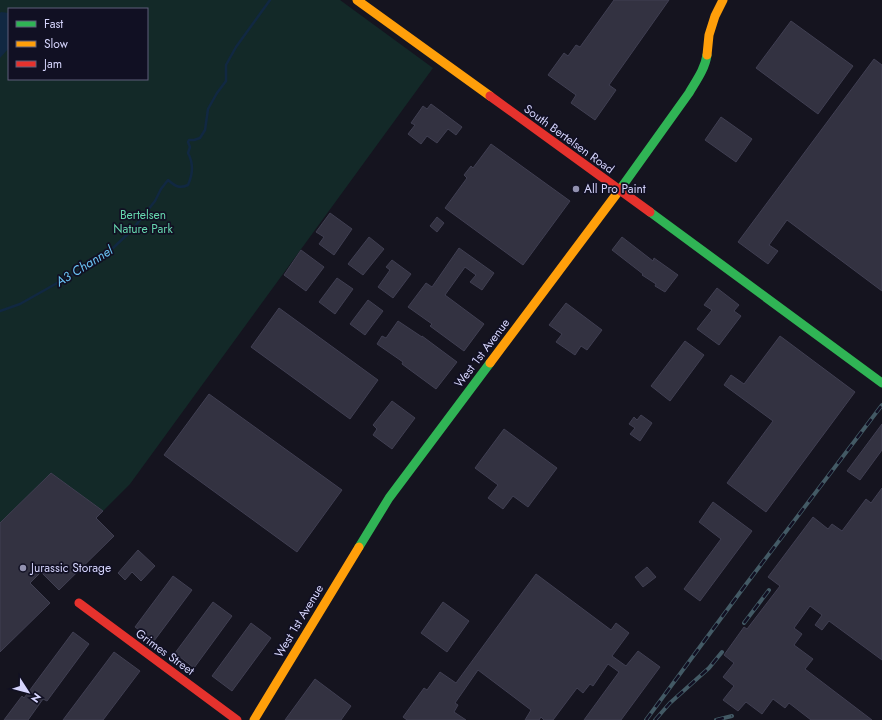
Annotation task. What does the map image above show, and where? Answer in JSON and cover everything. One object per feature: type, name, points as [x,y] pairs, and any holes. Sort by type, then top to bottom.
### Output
[{"type":"street","name":"South Bertelsen Road","points":[[357,0],[882,383]]},
{"type":"street","name":"West 1st Avenue","points":[[254,720],[389,498],[619,190],[689,93],[699,77],[706,60],[709,35],[715,16],[723,0]]},
{"type":"street","name":"Grimes Street","points":[[78,603],[237,720]]},
{"type":"green space","name":"Bertelsen Nature Park","points":[[0,0],[340,0],[433,68],[130,484],[103,511],[51,473],[0,523]]},
{"type":"water","points":[[0,13],[8,13],[8,49],[0,58]]},
{"type":"building","points":[[614,0],[669,0],[609,85],[616,90],[595,120],[571,103],[576,95],[548,75],[564,53],[568,56],[576,45],[580,47]]},
{"type":"building","points":[[791,21],[853,66],[818,114],[756,68]]},
{"type":"building","points":[[874,59],[882,65],[882,291],[787,220],[769,245],[778,251],[768,264],[738,242]]},
{"type":"building","points":[[431,104],[462,127],[456,135],[448,129],[437,143],[427,136],[421,144],[408,134],[415,125],[411,123],[423,106],[427,109]]},
{"type":"building","points":[[721,117],[752,139],[736,162],[705,140]]},
{"type":"building","points":[[491,144],[570,201],[523,265],[445,208],[467,178],[464,175],[471,166],[473,168]]},
{"type":"building","points":[[330,213],[352,229],[334,255],[319,244],[324,237],[316,232]]},
{"type":"building","points":[[437,217],[444,223],[437,232],[430,226]]},
{"type":"building","points":[[369,237],[384,249],[363,275],[348,264]]},
{"type":"building","points":[[622,237],[653,261],[654,258],[678,275],[665,292],[655,286],[656,284],[642,275],[643,274],[612,250]]},
{"type":"building","points":[[459,248],[494,273],[482,290],[470,282],[476,275],[465,267],[445,295],[484,324],[464,351],[430,326],[432,324],[408,307],[426,283],[432,287]]},
{"type":"building","points":[[301,250],[324,267],[306,291],[284,275]]},
{"type":"building","points":[[392,260],[411,274],[393,298],[378,287],[390,270],[386,267]]},
{"type":"building","points":[[337,278],[353,289],[335,314],[319,302]]},
{"type":"building","points":[[717,288],[739,305],[734,311],[741,316],[719,345],[697,329],[712,310],[704,305]]},
{"type":"building","points":[[368,300],[383,311],[365,335],[350,324]]},
{"type":"building","points":[[566,303],[602,330],[587,350],[581,346],[575,355],[556,342],[562,334],[549,325]]},
{"type":"building","points":[[279,308],[378,380],[350,419],[251,347]]},
{"type":"building","points":[[398,321],[422,336],[457,362],[436,389],[402,364],[403,362],[377,344],[382,336],[386,338]]},
{"type":"building","points":[[780,336],[855,392],[766,512],[727,483],[773,421],[724,385],[731,375],[744,384]]},
{"type":"building","points":[[685,341],[704,355],[670,401],[651,386]]},
{"type":"building","points":[[209,394],[342,490],[297,552],[164,455]]},
{"type":"building","points":[[392,401],[415,418],[392,449],[373,435],[377,429],[373,425]]},
{"type":"building","points":[[641,415],[652,423],[640,441],[630,434],[635,428],[629,424],[634,417],[637,420]]},
{"type":"building","points":[[882,424],[882,450],[860,480],[847,471]]},
{"type":"building","points":[[504,429],[557,468],[528,507],[513,496],[503,509],[488,498],[498,485],[475,468]]},
{"type":"building","name":"Jurassic Storage","points":[[51,473],[103,511],[96,518],[114,536],[59,590],[41,572],[30,583],[50,603],[0,652],[0,523]]},
{"type":"building","points":[[882,488],[882,660],[829,621],[822,630],[815,625],[822,615],[810,606],[794,628],[802,634],[794,645],[813,659],[805,669],[872,720],[811,720],[789,703],[785,708],[773,699],[762,714],[746,702],[738,711],[723,700],[734,686],[723,677],[734,663],[724,655],[744,627],[747,629],[780,586],[768,577],[813,517],[828,529],[832,524],[842,531],[866,499],[871,503]]},
{"type":"building","points":[[713,502],[752,531],[700,601],[684,589],[721,539],[699,522]]},
{"type":"building","points":[[138,550],[155,566],[141,581],[132,572],[125,580],[118,573]]},
{"type":"building","points":[[647,567],[656,577],[643,587],[635,577]]},
{"type":"building","points":[[536,574],[611,630],[616,623],[629,633],[612,656],[626,666],[638,651],[660,667],[621,720],[584,720],[619,672],[608,664],[593,686],[590,684],[583,693],[577,688],[553,720],[544,720],[541,717],[539,720],[525,720],[531,710],[478,670],[455,703],[458,705],[454,712],[466,720],[407,720],[403,717],[424,688],[427,690],[440,672],[456,683]]},
{"type":"building","points":[[173,576],[192,590],[154,641],[135,627]]},
{"type":"building","points":[[213,602],[232,616],[194,668],[175,653]]},
{"type":"building","points":[[443,602],[469,621],[447,652],[421,633]]},
{"type":"building","points":[[251,623],[271,638],[232,691],[212,676]]},
{"type":"building","points":[[73,632],[89,644],[47,701],[43,699],[28,720],[4,720],[22,696],[24,698]]},
{"type":"building","points":[[114,652],[140,671],[103,720],[63,720]]},
{"type":"building","points":[[315,679],[351,706],[341,720],[285,720]]},
{"type":"waterway","name":"A3 Channel","points":[[0,311],[20,304],[88,266],[113,248],[132,230],[155,201],[161,189],[168,180],[177,186],[182,187],[188,185],[192,169],[188,153],[190,147],[188,142],[189,140],[200,138],[205,130],[208,109],[226,81],[226,65],[236,47],[270,0]]},
{"type":"railway","points":[[646,720],[747,583],[882,405]]},
{"type":"railway","points":[[744,623],[769,590]]},
{"type":"railway","points":[[655,720],[670,703],[709,668],[722,652]]},
{"type":"railway","points":[[716,720],[732,716]]},
{"type":"traffic: fast","points":[[621,188],[689,93],[702,70],[707,55]]},
{"type":"traffic: fast","points":[[650,212],[882,383]]},
{"type":"traffic: fast","points":[[359,547],[389,498],[490,363]]},
{"type":"traffic: slow","points":[[357,0],[490,96]]},
{"type":"traffic: slow","points":[[707,55],[709,35],[715,16],[723,0]]},
{"type":"traffic: slow","points":[[490,363],[621,188]]},
{"type":"traffic: slow","points":[[254,720],[359,547]]},
{"type":"traffic: jam","points":[[490,96],[650,212]]},
{"type":"traffic: jam","points":[[79,603],[237,720]]},
{"type":"place","name":"All Pro Paint","points":[[576,189]]},
{"type":"place","name":"Jurassic Storage","points":[[23,568]]}]
